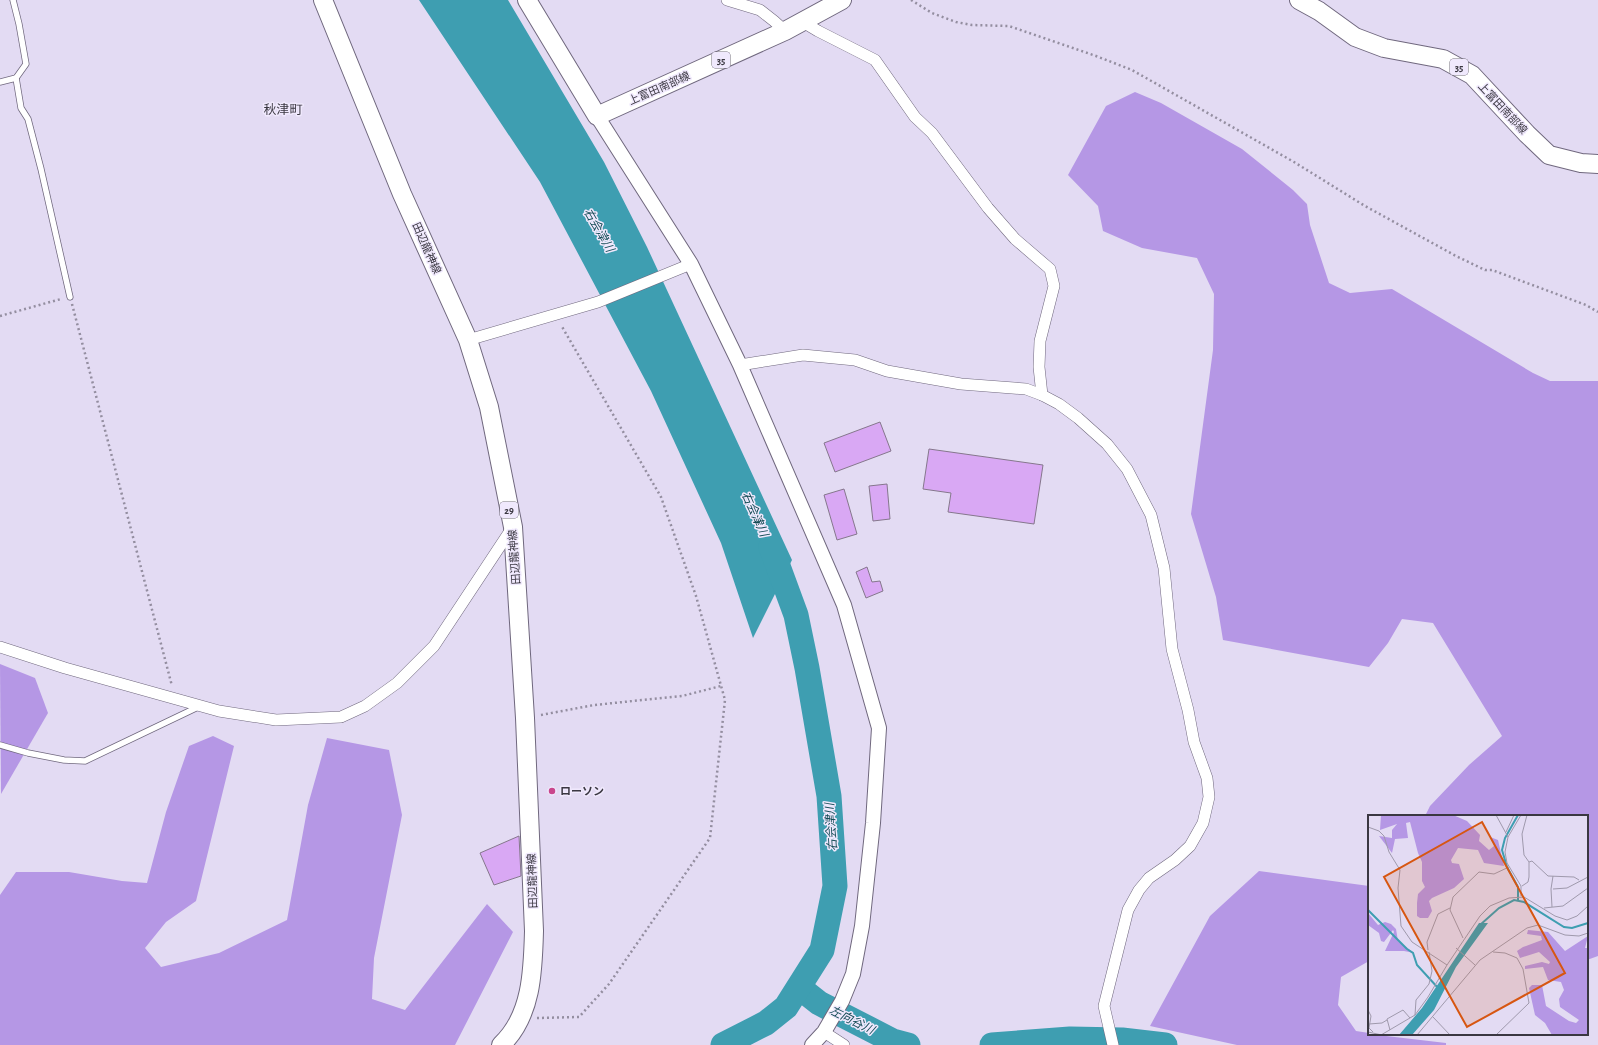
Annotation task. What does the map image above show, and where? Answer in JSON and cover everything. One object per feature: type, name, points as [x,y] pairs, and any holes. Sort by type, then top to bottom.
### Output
[{"type":"main road","name":"田辺龍神線","points":[[323,0],[402,194],[468,340],[489,407],[513,527],[525,718],[534,931],[530,991],[522,1013],[509,1038],[501,1045]]},
{"type":"main road","points":[[528,0],[597,116]]},
{"type":"main road","name":"上富田南部線","points":[[597,116],[785,31],[842,0]]},
{"type":"main road","name":"上富田南部線","points":[[1299,0],[1319,11],[1354,37],[1384,48],[1443,59],[1472,75],[1527,134],[1549,155],[1581,163],[1598,164]]},
{"type":"street","points":[[727,0],[760,10],[785,31]]},
{"type":"street","points":[[803,22],[875,60],[915,117],[932,133],[988,208],[1016,240],[1050,269],[1054,286],[1040,341],[1039,367],[1042,395]]},
{"type":"street","points":[[597,116],[691,264],[740,365],[844,605],[879,728],[873,823],[862,926],[853,974],[842,1001],[826,1028],[812,1045]]},
{"type":"street","points":[[468,340],[598,302],[691,264]]},
{"type":"street","points":[[740,365],[804,355],[855,360],[887,371],[960,384],[1026,389],[1059,404],[1078,418],[1107,444],[1127,468],[1151,515],[1164,568],[1172,649],[1188,710],[1194,742],[1207,778],[1209,797],[1203,823],[1190,846],[1175,860],[1149,878],[1138,890],[1128,910],[1104,1006],[1113,1045]]},
{"type":"street","points":[[0,647],[65,668],[200,706],[245,716],[276,720],[341,717],[365,706],[397,683],[434,646],[513,527]]},
{"type":"street","points":[[826,1028],[844,1045]]},
{"type":"lane","points":[[0,82],[16,78],[26,64],[13,0]]},
{"type":"lane","points":[[16,78],[21,108],[28,119],[41,169],[70,297]]},
{"type":"lane","points":[[0,745],[35,755],[64,760],[85,761],[200,706]]},
{"type":"path","points":[[911,0],[932,13],[956,22],[972,25],[1009,26],[1132,70],[1294,162],[1365,206],[1456,256],[1485,270],[1492,270],[1571,300],[1598,312]]},
{"type":"path","points":[[0,316],[70,297],[176,699]]},
{"type":"path","points":[[522,1013],[536,1018],[579,1017],[609,984],[710,838],[725,700],[696,596],[661,497],[555,315]]},
{"type":"path","points":[[525,718],[594,705],[682,696],[721,686]]},
{"type":"shaded area","points":[[1135,92],[1161,103],[1242,149],[1293,190],[1307,204],[1310,225],[1329,283],[1350,293],[1392,289],[1533,373],[1550,381],[1598,381],[1598,956],[1588,960],[1588,815],[1426,815],[1430,806],[1469,765],[1502,736],[1433,623],[1402,619],[1388,643],[1369,667],[1223,640],[1216,597],[1191,514],[1213,350],[1214,294],[1197,258],[1142,248],[1103,231],[1098,206],[1068,175],[1106,106]]},
{"type":"shaded area","points":[[0,664],[35,678],[48,713],[1,794]]},
{"type":"shaded area","points":[[213,736],[234,746],[196,901],[166,922],[145,948],[161,967],[219,953],[287,920],[308,805],[327,738],[389,750],[402,815],[374,958],[372,999],[405,1010],[487,904],[513,932],[455,1045],[0,1045],[0,895],[16,872],[69,872],[122,881],[147,883],[166,812],[189,746]]},
{"type":"shaded area","points":[[1259,871],[1368,886],[1368,962],[1341,977],[1338,1005],[1356,1031],[1368,1033],[1368,1035],[1446,1043],[1446,1045],[1237,1045],[1150,1026],[1210,916]]},
{"type":"water","points":[[419,0],[508,0],[604,162],[647,247],[792,560],[753,638],[721,543],[651,391],[540,182]]},
{"type":"building","points":[[880,422],[891,451],[835,472],[824,443]]},
{"type":"building","points":[[929,449],[1043,465],[1034,524],[948,512],[951,493],[923,489]]},
{"type":"building","points":[[887,484],[890,519],[873,521],[869,486]]},
{"type":"building","points":[[844,489],[857,534],[837,540],[824,495]]},
{"type":"building","points":[[867,567],[872,582],[880,581],[883,591],[866,598],[856,572]]},
{"type":"building","points":[[519,836],[521,876],[494,885],[480,853]]},
{"type":"waterway","name":"右会津川","points":[[723,1045],[766,1023],[786,1007],[822,950],[835,886],[829,796],[807,668],[796,615],[771,547]]},
{"type":"waterway","name":"左向谷川","points":[[800,988],[819,1003],[893,1041],[908,1045]]},
{"type":"waterway","name":"左向谷川","points":[[992,1045],[1070,1039],[1122,1040],[1165,1045]]},
{"type":"place","name":"ローソン","points":[[552,791]]},
{"type":"district","name":"秋津町","points":[[283,109]]}]
